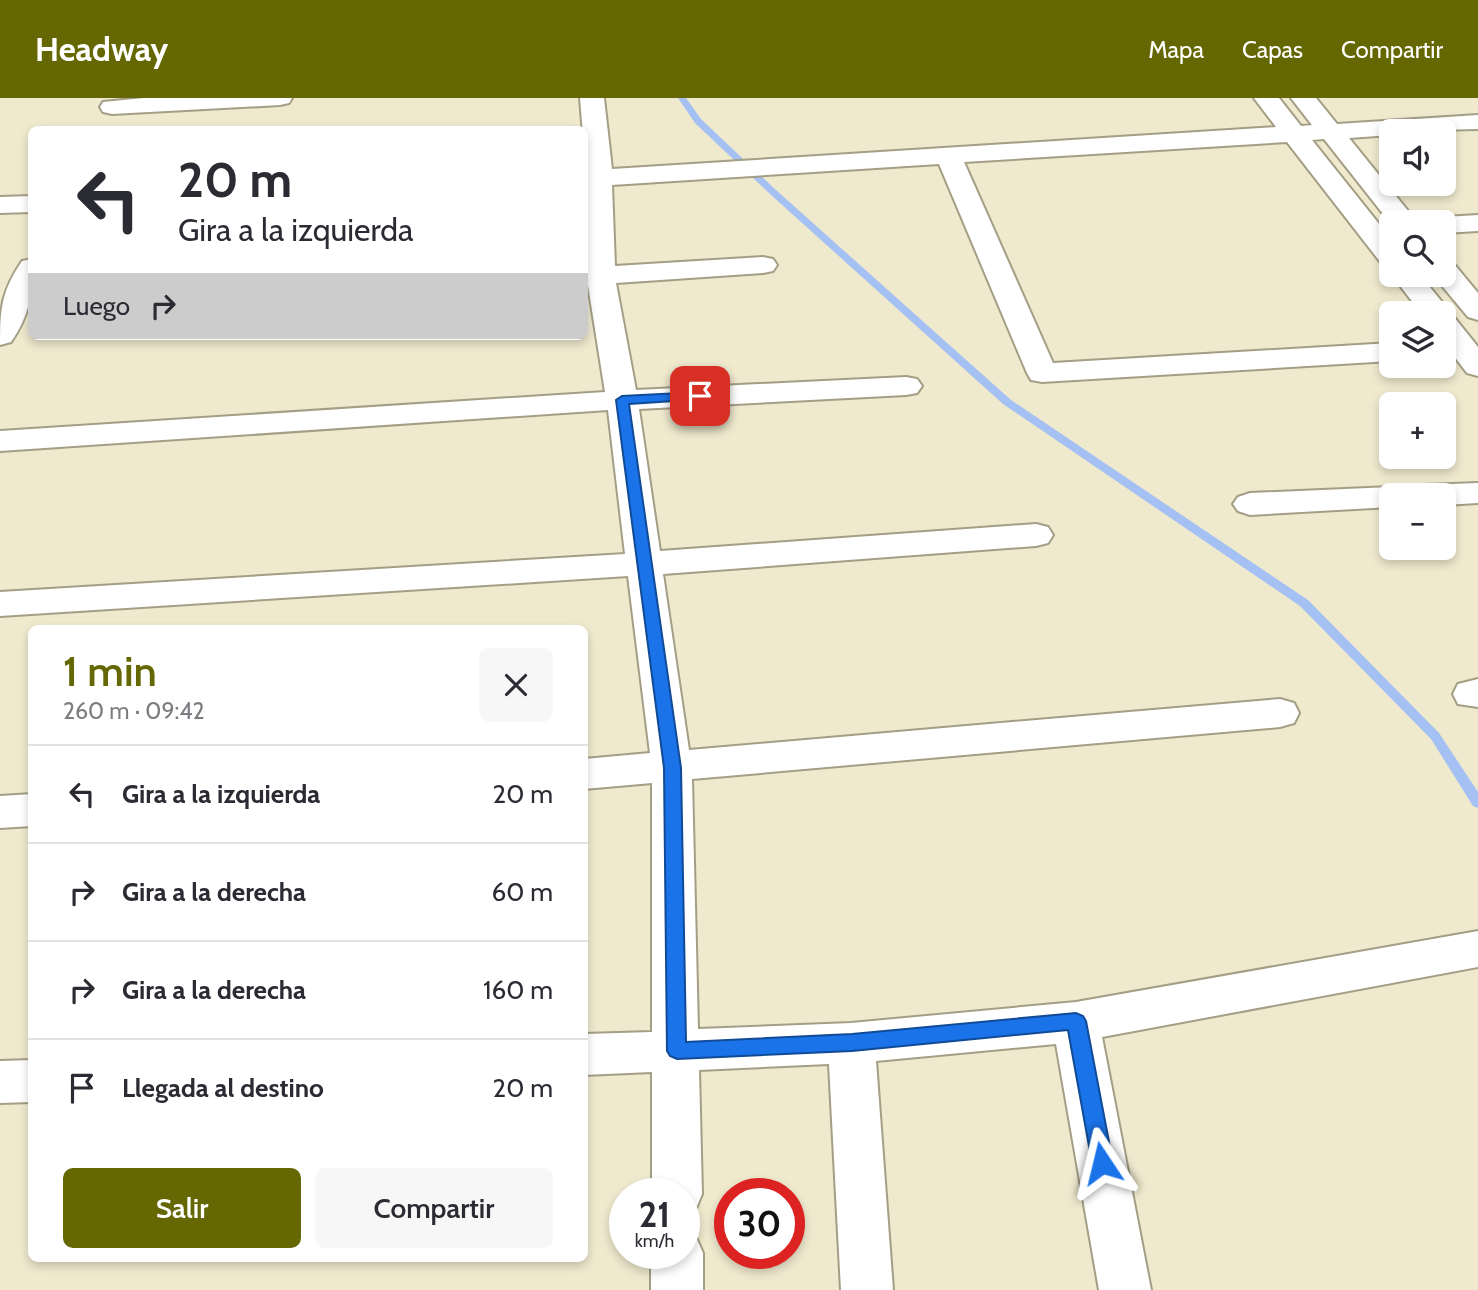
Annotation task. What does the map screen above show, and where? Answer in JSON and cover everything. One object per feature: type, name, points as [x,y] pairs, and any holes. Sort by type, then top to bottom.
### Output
[{"type":"street","points":[[102,126],[115,102],[280,98]]},
{"type":"street","points":[[592,98],[593,277],[622,400],[672,768],[677,1178]]},
{"type":"street","points":[[1266,98],[1379,242]]},
{"type":"street","points":[[1303,98],[1394,210]]},
{"type":"street","points":[[594,173],[703,172],[1478,122]]},
{"type":"street","points":[[948,155],[1042,373],[1379,353]]},
{"type":"street","points":[[0,205],[28,204]]},
{"type":"street","points":[[1456,224],[1478,223]]},
{"type":"street","points":[[593,277],[763,265]]},
{"type":"street","points":[[0,335],[22,307],[28,283]]},
{"type":"street","points":[[1456,284],[1478,311]]},
{"type":"street","points":[[1415,287],[1426,301]]},
{"type":"street","points":[[0,440],[622,400],[906,386]]},
{"type":"street","points":[[1456,494],[1478,493]]},
{"type":"street","points":[[1251,504],[1379,498]]},
{"type":"street","points":[[0,604],[643,564],[1036,535]]},
{"type":"street","points":[[588,774],[1280,713]]},
{"type":"street","points":[[0,812],[28,810]]},
{"type":"street","points":[[588,1055],[852,1043],[1076,1021],[1478,949]]},
{"type":"street","points":[[1076,1021],[1125,1290]]},
{"type":"street","points":[[852,1043],[867,1290]]},
{"type":"street","points":[[0,1082],[28,1081]]},
{"type":"street","points":[[677,1269],[677,1290]]},
{"type":"waterway","points":[[682,98],[698,121],[773,192],[1007,402],[1304,603],[1435,736],[1478,803]]},
{"type":"route","points":[[700,396],[622,400],[672,768],[677,1051],[852,1043],[1076,1021],[1102,1163]]}]
